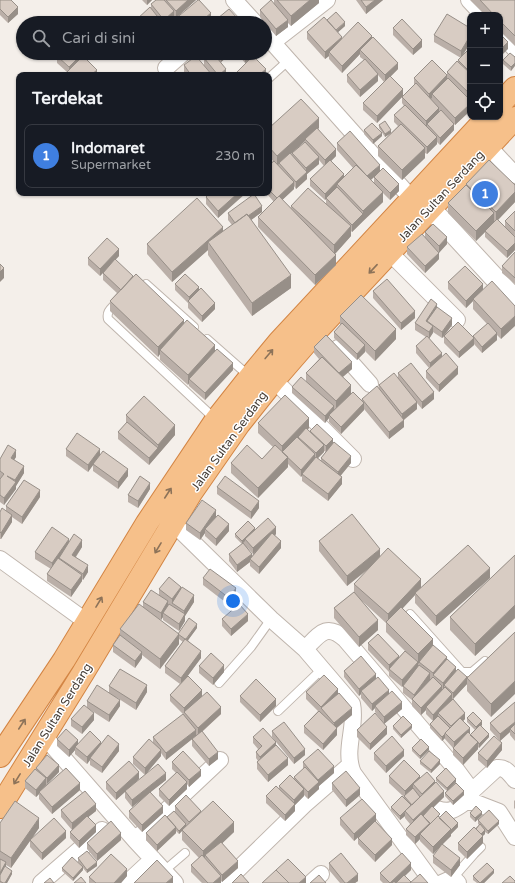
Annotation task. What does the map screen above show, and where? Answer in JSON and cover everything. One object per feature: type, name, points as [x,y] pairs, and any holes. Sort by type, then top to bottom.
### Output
[{"type":"highway","points":[[503,101],[515,88]]},
{"type":"highway","name":"Jalan Sultan Serdang","points":[[0,756],[64,660],[147,523],[216,420],[250,377],[279,342],[321,296],[488,146],[515,118]]},
{"type":"highway","name":"Jalan Sultan Serdang","points":[[0,807],[191,493],[226,441],[274,380],[320,327],[389,252],[422,204],[486,120]]},
{"type":"street","points":[[272,36],[327,0]]},
{"type":"street","points":[[469,0],[480,12]]},
{"type":"street","points":[[232,5],[246,16]]},
{"type":"street","points":[[503,37],[515,49]]},
{"type":"street","points":[[272,41],[422,204],[515,300]]},
{"type":"street","points":[[166,68],[175,60]]},
{"type":"street","points":[[488,146],[515,175]]},
{"type":"street","points":[[389,252],[457,320]]},
{"type":"street","points":[[320,327],[370,384]]},
{"type":"street","points":[[274,380],[353,459]]},
{"type":"street","points":[[173,523],[305,649],[352,704],[354,712],[349,748],[350,765],[353,773],[433,883]]},
{"type":"street","points":[[0,559],[87,622]]},
{"type":"street","points":[[305,649],[321,633],[329,630],[338,632],[455,768],[470,796],[499,812],[515,837]]},
{"type":"street","points":[[44,736],[152,860],[175,883]]},
{"type":"street","points":[[135,840],[220,760]]},
{"type":"street","points":[[224,883],[304,805],[350,765]]},
{"type":"street","points":[[437,809],[450,811],[470,796],[497,768],[506,770],[515,780]]},
{"type":"street","points":[[41,883],[116,818]]},
{"type":"street","points":[[127,883],[152,860]]},
{"type":"lane","points":[[272,75],[289,60]]},
{"type":"lane","points":[[140,281],[145,283],[250,377]]},
{"type":"lane","points":[[122,297],[108,312],[108,319],[216,420]]},
{"type":"lane","points":[[410,614],[462,672],[472,672],[490,657]]},
{"type":"lane","points":[[219,683],[257,640],[272,619]]},
{"type":"lane","points":[[278,711],[322,668]]},
{"type":"lane","points":[[451,881],[481,847]]},
{"type":"lane","points":[[164,872],[185,853]]},
{"type":"building","points":[[0,0],[11,0],[18,7],[8,17],[0,9]]},
{"type":"building","points":[[156,0],[164,0],[174,11],[168,16],[161,16],[151,4]]},
{"type":"building","points":[[166,0],[188,0],[176,11]]},
{"type":"building","points":[[198,0],[211,13],[207,16],[179,16]]},
{"type":"building","points":[[271,0],[288,20],[276,29],[272,24],[272,16],[265,16],[260,10]]},
{"type":"building","points":[[277,0],[310,0],[291,16]]},
{"type":"building","points":[[361,0],[375,0],[366,7]]},
{"type":"building","points":[[480,0],[515,0],[515,36],[503,24],[503,12],[491,12]]},
{"type":"building","points":[[150,7],[157,16],[140,16]]},
{"type":"building","points":[[229,9],[235,16],[220,16]]},
{"type":"building","points":[[336,12],[345,22],[336,30],[327,20]]},
{"type":"building","points":[[447,14],[467,26],[467,41],[461,51],[434,35]]},
{"type":"building","points":[[324,17],[342,37],[325,52],[307,32]]},
{"type":"building","points":[[402,19],[422,40],[413,49],[393,28]]},
{"type":"building","points":[[358,22],[372,36],[342,66],[329,52]]},
{"type":"building","points":[[373,37],[398,63],[385,75],[360,50]]},
{"type":"building","points":[[503,37],[508,42],[503,47]]},
{"type":"building","points":[[467,51],[467,69],[458,60]]},
{"type":"building","points":[[510,53],[515,57],[515,63],[511,67],[503,60]]},
{"type":"building","points":[[365,59],[378,74],[360,90],[347,75]]},
{"type":"building","points":[[61,60],[76,60],[69,67]]},
{"type":"building","points":[[79,60],[87,60],[97,70],[95,72],[67,72]]},
{"type":"building","points":[[191,60],[199,60],[209,72],[189,72],[184,65]]},
{"type":"building","points":[[206,60],[219,60],[226,69],[222,72],[216,72]]},
{"type":"building","points":[[249,60],[257,60],[266,69],[262,72],[237,72]]},
{"type":"building","points":[[432,60],[447,75],[429,94],[414,78]]},
{"type":"building","points":[[457,61],[467,70],[467,91],[447,72]]},
{"type":"building","points":[[390,76],[403,89],[377,116],[363,103]]},
{"type":"building","points":[[448,78],[467,97],[467,107],[455,118],[432,94]]},
{"type":"building","points":[[416,83],[439,108],[426,121],[402,97]]},
{"type":"building","points":[[301,99],[319,118],[277,156],[272,150],[272,125]]},
{"type":"building","points":[[405,105],[437,137],[427,147],[394,115]]},
{"type":"building","points":[[441,110],[454,124],[440,138],[427,124]]},
{"type":"building","points":[[385,121],[391,130],[385,134],[379,125]]},
{"type":"building","points":[[372,123],[382,133],[373,140],[364,130]]},
{"type":"building","points":[[401,124],[425,148],[402,170],[378,146]]},
{"type":"building","points":[[317,128],[336,149],[325,160],[305,139]]},
{"type":"building","points":[[350,131],[380,165],[367,176],[337,143]]},
{"type":"building","points":[[305,142],[319,157],[306,168],[292,153]]},
{"type":"building","points":[[290,153],[307,172],[296,182],[279,163]]},
{"type":"building","points":[[330,160],[344,174],[325,194],[310,179]]},
{"type":"building","points":[[489,160],[515,185],[515,192],[496,212],[466,184]]},
{"type":"building","points":[[274,161],[294,182],[277,198],[272,193],[272,163]]},
{"type":"building","points":[[356,165],[383,192],[363,211],[337,184]]},
{"type":"building","points":[[383,168],[399,184],[390,193],[374,177]]},
{"type":"building","points":[[466,185],[494,213],[476,231],[448,203]]},
{"type":"building","points":[[337,187],[363,214],[352,225],[326,198]]},
{"type":"building","points":[[308,188],[351,226],[334,245],[291,206]]},
{"type":"building","points":[[207,196],[235,196],[218,211],[206,197]]},
{"type":"building","points":[[251,196],[255,196],[262,206],[248,216],[247,214],[235,223],[228,213]]},
{"type":"building","points":[[279,196],[336,255],[315,275],[258,217]]},
{"type":"building","points":[[197,198],[223,227],[172,272],[147,244]]},
{"type":"building","points":[[515,211],[515,231],[505,221]]},
{"type":"building","points":[[247,214],[291,275],[252,303],[208,242]]},
{"type":"building","points":[[497,219],[515,237],[515,243],[507,251],[485,231]]},
{"type":"building","points":[[433,224],[447,237],[439,246],[425,232]]},
{"type":"building","points":[[422,234],[439,253],[425,266],[407,247]]},
{"type":"building","points":[[107,238],[119,249],[100,269],[88,258]]},
{"type":"building","points":[[515,252],[515,278],[502,266]]},
{"type":"building","points":[[115,259],[133,276],[121,290],[103,273]]},
{"type":"building","points":[[0,264],[4,268],[0,272]]},
{"type":"building","points":[[465,266],[483,284],[466,301],[448,282]]},
{"type":"building","points":[[136,274],[184,320],[158,347],[110,301]]},
{"type":"building","points":[[185,274],[199,287],[189,297],[175,284]]},
{"type":"building","points":[[387,279],[415,311],[401,323],[373,291]]},
{"type":"building","points":[[492,281],[515,306],[515,316],[501,329],[473,299]]},
{"type":"building","points":[[201,288],[215,303],[202,316],[188,301]]},
{"type":"building","points":[[361,295],[396,329],[375,351],[340,316]]},
{"type":"building","points":[[431,299],[437,304],[426,321],[433,326],[429,332],[415,323]]},
{"type":"building","points":[[437,307],[452,318],[442,332],[427,321]]},
{"type":"building","points":[[187,320],[215,345],[188,375],[160,350]]},
{"type":"building","points":[[458,322],[474,338],[459,352],[444,336]]},
{"type":"building","points":[[342,323],[365,345],[357,354],[334,332]]},
{"type":"building","points":[[488,323],[497,333],[482,347],[473,336]]},
{"type":"building","points":[[326,335],[352,362],[339,373],[314,347]]},
{"type":"building","points":[[427,336],[442,353],[430,363],[416,346]]},
{"type":"building","points":[[217,349],[233,363],[205,393],[189,379]]},
{"type":"building","points":[[446,353],[458,367],[439,385],[426,371]]},
{"type":"building","points":[[322,357],[351,385],[336,401],[306,373]]},
{"type":"building","points":[[411,363],[434,392],[422,402],[398,373]]},
{"type":"building","points":[[394,373],[417,402],[402,414],[379,385]]},
{"type":"building","points":[[301,377],[334,406],[325,416],[292,387]]},
{"type":"building","points":[[377,386],[404,420],[389,432],[362,399]]},
{"type":"building","points":[[353,392],[364,403],[341,427],[329,415]]},
{"type":"building","points":[[285,395],[309,418],[282,446],[258,423]]},
{"type":"building","points":[[144,396],[175,425],[158,445],[126,415]]},
{"type":"building","points":[[127,422],[158,448],[149,458],[118,432]]},
{"type":"building","points":[[317,424],[333,439],[326,446],[310,431]]},
{"type":"building","points":[[306,428],[324,445],[316,453],[298,437]]},
{"type":"building","points":[[77,433],[100,449],[88,465],[66,449]]},
{"type":"building","points":[[297,437],[315,454],[301,470],[282,452]]},
{"type":"building","points":[[334,442],[351,456],[338,472],[321,458]]},
{"type":"building","points":[[8,445],[16,450],[11,458],[24,466],[15,480],[7,476],[16,482],[4,498],[0,495],[0,479],[4,474],[0,471],[0,459]]},
{"type":"building","points":[[247,445],[262,459],[275,445],[288,457],[258,488],[231,463]]},
{"type":"building","points":[[103,451],[128,469],[118,482],[93,464]]},
{"type":"building","points":[[316,457],[342,477],[328,494],[302,474]]},
{"type":"building","points":[[140,476],[150,483],[138,501],[128,495]]},
{"type":"building","points":[[225,476],[259,501],[251,512],[217,487]]},
{"type":"building","points":[[24,480],[40,490],[22,517],[6,506]]},
{"type":"building","points":[[202,500],[216,510],[200,533],[186,523]]},
{"type":"building","points":[[2,508],[12,515],[1,533],[0,512]]},
{"type":"building","points":[[352,514],[380,549],[347,576],[319,541]]},
{"type":"building","points":[[218,515],[229,524],[216,539],[205,529]]},
{"type":"building","points":[[268,518],[276,527],[253,548],[245,539]]},
{"type":"building","points":[[248,521],[255,528],[242,541],[235,534]]},
{"type":"building","points":[[52,527],[69,539],[52,563],[35,552]]},
{"type":"building","points":[[272,533],[281,541],[259,567],[250,559]]},
{"type":"building","points":[[74,534],[82,540],[72,555],[88,565],[83,574],[59,558]]},
{"type":"building","points":[[243,543],[252,554],[237,565],[229,554]]},
{"type":"building","points":[[468,545],[490,568],[436,616],[415,593]]},
{"type":"building","points":[[388,548],[421,579],[388,614],[354,584]]},
{"type":"building","points":[[515,555],[515,605],[475,644],[450,617]]},
{"type":"building","points":[[58,558],[82,575],[71,590],[47,574]]},
{"type":"building","points":[[210,569],[236,588],[229,598],[203,578]]},
{"type":"building","points":[[169,577],[181,587],[172,599],[159,589]]},
{"type":"building","points":[[182,587],[194,595],[184,611],[172,603]]},
{"type":"building","points":[[151,590],[168,601],[161,613],[143,602]]},
{"type":"building","points":[[354,592],[378,620],[359,637],[334,608]]},
{"type":"building","points":[[139,604],[179,634],[160,659],[120,629]]},
{"type":"building","points":[[169,604],[185,614],[179,624],[163,613]]},
{"type":"building","points":[[239,604],[248,614],[231,629],[222,619]]},
{"type":"building","points":[[401,607],[433,639],[418,654],[386,622]]},
{"type":"building","points":[[189,618],[197,624],[185,639],[178,634]]},
{"type":"building","points":[[515,632],[515,681],[491,704],[467,678]]},
{"type":"building","points":[[378,634],[399,656],[389,665],[368,643]]},
{"type":"building","points":[[120,635],[142,652],[135,661],[113,645]]},
{"type":"building","points":[[185,639],[201,651],[181,678],[165,666]]},
{"type":"building","points":[[433,645],[447,657],[433,673],[419,662]]},
{"type":"building","points":[[405,651],[418,662],[402,680],[389,669]]},
{"type":"building","points":[[211,653],[224,665],[213,678],[199,666]]},
{"type":"building","points":[[361,656],[376,674],[359,689],[344,671]]},
{"type":"building","points":[[447,659],[456,667],[443,683],[433,675]]},
{"type":"building","points":[[419,665],[430,673],[414,695],[403,686]]},
{"type":"building","points":[[120,669],[147,685],[136,703],[109,686]]},
{"type":"building","points":[[458,669],[467,677],[453,693],[444,685]]},
{"type":"building","points":[[324,675],[338,689],[321,707],[306,692]]},
{"type":"building","points":[[188,676],[202,690],[184,708],[170,695]]},
{"type":"building","points":[[378,677],[389,690],[372,704],[361,691]]},
{"type":"building","points":[[433,677],[442,686],[421,708],[412,699]]},
{"type":"building","points":[[256,679],[276,699],[260,715],[240,696]]},
{"type":"building","points":[[97,685],[120,700],[109,715],[87,701]]},
{"type":"building","points":[[445,687],[452,694],[433,715],[426,707]]},
{"type":"building","points":[[392,691],[402,702],[384,717],[375,706]]},
{"type":"building","points":[[207,692],[221,707],[198,728],[184,712]]},
{"type":"building","points":[[339,693],[352,708],[334,723],[321,708]]},
{"type":"building","points":[[453,699],[465,713],[451,726],[438,713]]},
{"type":"building","points":[[515,702],[515,722],[500,734],[490,723]]},
{"type":"building","points":[[84,705],[94,713],[82,727],[71,719]]},
{"type":"building","points":[[319,711],[337,728],[323,744],[304,726]]},
{"type":"building","points":[[473,712],[482,721],[476,727],[467,718]]},
{"type":"building","points":[[375,713],[387,727],[370,744],[357,730]]},
{"type":"building","points":[[183,714],[196,730],[166,753],[153,737]]},
{"type":"building","points":[[403,716],[412,725],[401,735],[393,726]]},
{"type":"building","points":[[438,716],[450,728],[442,737],[430,724]]},
{"type":"building","points":[[460,718],[470,728],[454,742],[445,733]]},
{"type":"building","points":[[284,722],[305,749],[294,758],[272,731]]},
{"type":"building","points":[[515,724],[515,734],[510,729]]},
{"type":"building","points":[[480,725],[489,734],[479,744],[470,735]]},
{"type":"building","points":[[263,728],[276,742],[260,757],[256,752],[262,746],[253,737]]},
{"type":"building","points":[[66,729],[78,740],[69,750],[57,739]]},
{"type":"building","points":[[90,731],[101,742],[87,757],[75,747]]},
{"type":"building","points":[[202,731],[218,752],[209,759],[192,739]]},
{"type":"building","points":[[468,732],[478,742],[463,758],[453,748]]},
{"type":"building","points":[[108,735],[119,744],[102,767],[90,758]]},
{"type":"building","points":[[392,736],[404,750],[386,766],[374,753]]},
{"type":"building","points":[[494,736],[502,743],[487,761],[478,753]]},
{"type":"building","points":[[149,739],[161,750],[145,768],[133,757]]},
{"type":"building","points":[[421,739],[429,747],[420,756],[412,748]]},
{"type":"building","points":[[276,745],[288,758],[268,775],[257,762]]},
{"type":"building","points":[[318,749],[334,766],[318,780],[303,762]]},
{"type":"building","points":[[183,751],[201,770],[189,780],[172,762]]},
{"type":"building","points":[[429,751],[440,760],[431,770],[420,761]]},
{"type":"building","points":[[47,755],[59,765],[47,778],[36,768]]},
{"type":"building","points":[[404,760],[420,776],[405,791],[389,776]]},
{"type":"building","points":[[129,761],[139,772],[116,793],[106,782]]},
{"type":"building","points":[[158,764],[166,773],[132,800],[125,791]]},
{"type":"building","points":[[305,767],[319,782],[308,792],[294,777]]},
{"type":"building","points":[[66,768],[80,783],[52,807],[39,792]]},
{"type":"building","points":[[446,768],[456,779],[447,788],[436,778]]},
{"type":"building","points":[[35,769],[46,778],[36,790],[25,781]]},
{"type":"building","points":[[346,771],[360,788],[346,800],[332,783]]},
{"type":"building","points":[[177,772],[187,782],[169,800],[159,789]]},
{"type":"building","points":[[427,772],[435,781],[422,794],[413,784]]},
{"type":"building","points":[[290,775],[304,789],[294,800],[279,786]]},
{"type":"building","points":[[436,782],[444,791],[413,820],[405,811]]},
{"type":"building","points":[[456,783],[464,791],[453,801],[445,793]]},
{"type":"building","points":[[276,786],[295,804],[285,815],[266,796]]},
{"type":"building","points":[[413,788],[420,797],[412,805],[404,796]]},
{"type":"building","points":[[85,791],[96,804],[72,823],[61,810]]},
{"type":"building","points":[[150,792],[163,806],[142,825],[129,811]]},
{"type":"building","points":[[186,795],[201,811],[189,822],[175,806]]},
{"type":"building","points":[[402,796],[411,805],[400,816],[391,807]]},
{"type":"building","points":[[362,799],[376,814],[354,834],[340,818]]},
{"type":"building","points":[[15,801],[39,818],[11,858],[0,851],[0,823]]},
{"type":"building","points":[[213,801],[234,822],[203,851],[182,830]]},
{"type":"building","points":[[432,806],[440,814],[430,824],[423,816]]},
{"type":"building","points":[[476,806],[482,812],[475,818],[470,813]]},
{"type":"building","points":[[489,810],[499,821],[488,831],[478,820]]},
{"type":"building","points":[[174,811],[186,824],[179,831],[167,817]]},
{"type":"building","points":[[446,811],[458,823],[451,830],[439,818]]},
{"type":"building","points":[[421,814],[430,823],[415,837],[406,829]]},
{"type":"building","points":[[165,815],[176,827],[157,845],[146,833]]},
{"type":"building","points":[[87,816],[96,825],[79,841],[70,832]]},
{"type":"building","points":[[438,816],[451,829],[433,847],[420,834]]},
{"type":"building","points":[[54,818],[66,831],[42,853],[30,840]]},
{"type":"building","points":[[111,821],[121,833],[97,854],[87,843]]},
{"type":"building","points":[[375,821],[392,839],[375,855],[358,838]]},
{"type":"building","points":[[480,824],[485,830],[481,834],[476,829]]},
{"type":"building","points":[[474,827],[483,836],[467,852],[458,843]]},
{"type":"building","points":[[221,842],[238,861],[222,875],[205,855]]},
{"type":"building","points":[[442,844],[460,858],[451,870],[433,856]]},
{"type":"building","points":[[87,851],[97,862],[87,870],[78,858]]},
{"type":"building","points":[[341,853],[358,874],[347,883],[345,883],[329,863]]},
{"type":"building","points":[[402,853],[411,863],[390,883],[380,873]]},
{"type":"building","points":[[111,854],[127,869],[114,883],[96,883],[89,877]]},
{"type":"building","points":[[202,855],[221,876],[213,883],[208,883],[191,865]]},
{"type":"building","points":[[72,857],[83,867],[73,878],[62,868]]},
{"type":"building","points":[[0,859],[6,862],[0,873]]},
{"type":"building","points":[[288,859],[306,877],[299,883],[289,883],[276,870]]},
{"type":"building","points":[[157,860],[173,877],[166,883],[134,883]]},
{"type":"building","points":[[487,863],[494,870],[480,883],[473,876]]},
{"type":"building","points":[[5,866],[12,871],[5,883],[3,883],[0,881],[0,875]]},
{"type":"building","points":[[276,870],[289,883],[262,883]]},
{"type":"building","points":[[241,874],[249,883],[232,883]]},
{"type":"building","points":[[420,874],[428,883],[410,883]]},
{"type":"building","points":[[319,875],[326,883],[310,883]]},
{"type":"building","points":[[404,875],[411,882],[410,883],[396,883]]},
{"type":"building","points":[[510,876],[515,883],[502,883]]},
{"type":"building","points":[[81,877],[86,883],[74,883]]},
{"type":"building","points":[[50,878],[54,883],[44,883]]},
{"type":"place","name":"Indomaret","points":[[485,194]]}]
